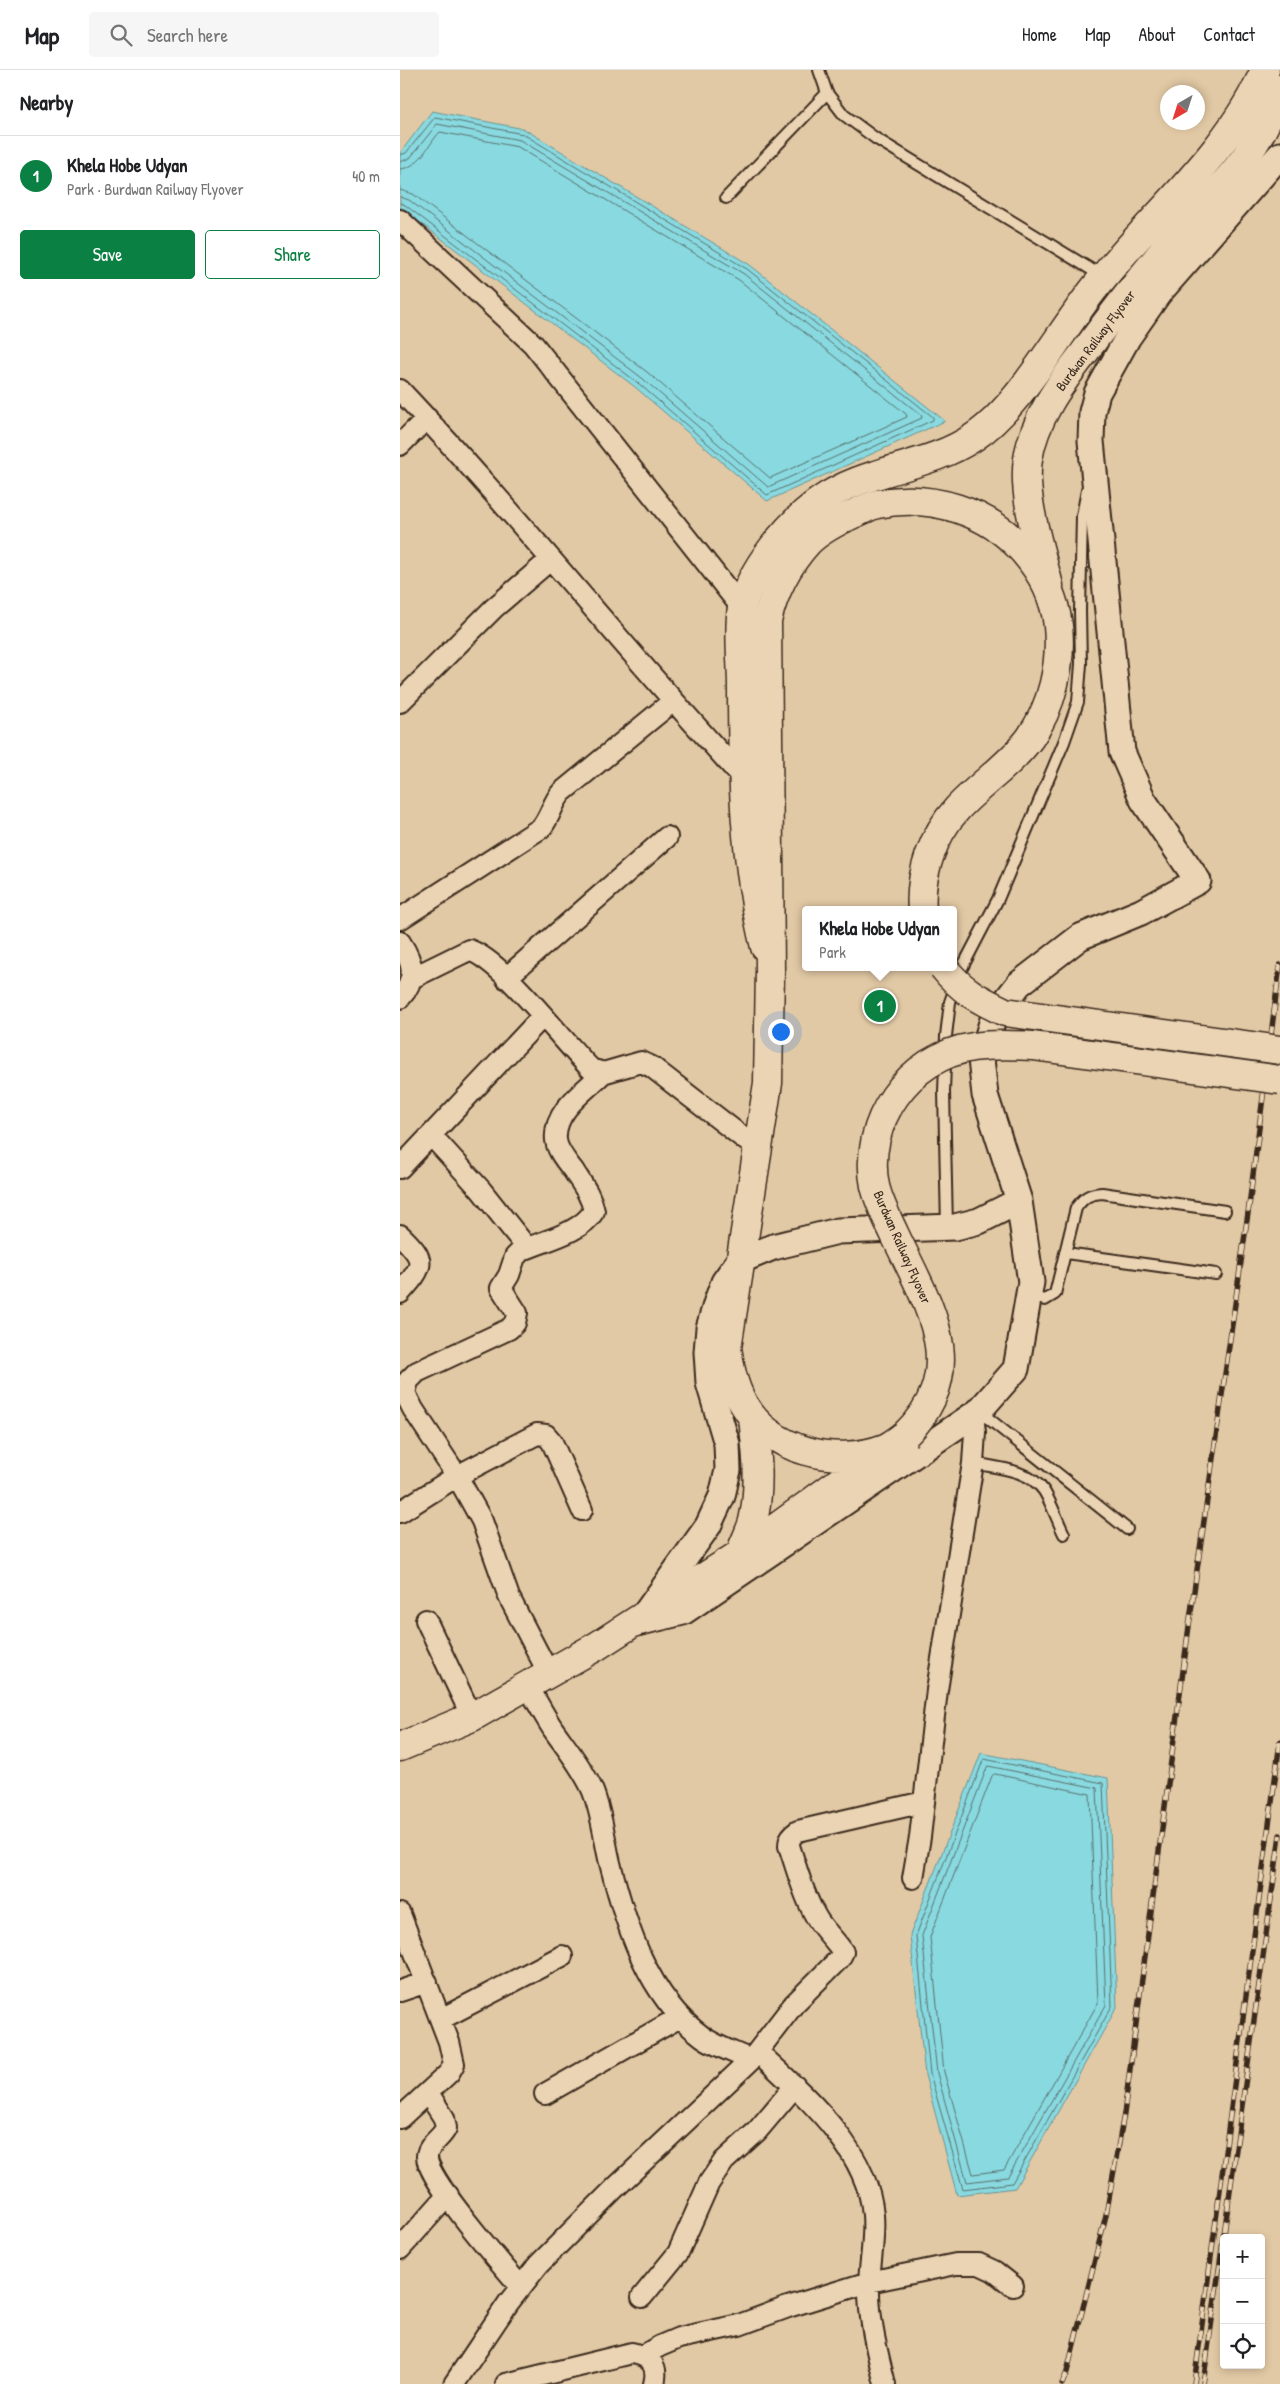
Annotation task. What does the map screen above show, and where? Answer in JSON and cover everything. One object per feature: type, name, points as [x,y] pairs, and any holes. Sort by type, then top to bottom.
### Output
[{"type":"main road","points":[[896,1441],[853,1456],[810,1453],[775,1437],[753,1418],[736,1389],[727,1348],[739,1261],[759,1150],[768,1083],[770,1044],[770,971],[752,889],[744,780],[742,608],[754,577],[777,543],[800,516],[822,499],[848,485],[940,456],[977,436],[995,419],[1035,370],[1103,277],[1225,139],[1242,114],[1265,70]]},
{"type":"main road","name":"Burdwan Railway Flyover","points":[[922,906],[924,872],[937,837],[956,810],[1014,756],[1030,738],[1045,712],[1058,657],[1058,626],[1032,519],[1026,475],[1027,460],[1035,433],[1060,384],[1107,321],[1254,145],[1270,116],[1280,89]]},
{"type":"main road","name":"Burdwan Railway Flyover","points":[[770,971],[767,621],[773,596],[788,567],[809,541],[839,520],[876,504],[904,500],[937,503],[964,510],[992,524],[1015,542],[1038,569],[1053,600]]},
{"type":"main road","points":[[946,971],[955,982],[973,997],[1005,1012],[1280,1050]]},
{"type":"main road","name":"Burdwan Railway Flyover","points":[[400,1747],[472,1717],[539,1680],[639,1619],[740,1554],[917,1424],[928,1406],[937,1384],[942,1362],[938,1337],[930,1307],[887,1218],[875,1187],[872,1162],[882,1118],[899,1090],[917,1071],[942,1057],[971,1047],[1001,1045],[1033,1046],[1280,1080]]},
{"type":"main road","points":[[740,1554],[753,1521],[756,1499],[758,1470],[753,1418]]},
{"type":"street","points":[[639,1619],[683,1612],[976,1413],[1016,1369],[1031,1282],[1019,1201],[985,1095],[981,1059],[994,1016],[1019,984],[1080,937],[1141,912],[1198,881],[1143,800],[1122,752],[1091,441],[1092,412],[1097,392],[1108,369],[1158,294],[1280,155]]},
{"type":"street","points":[[400,220],[533,344],[742,608]]},
{"type":"street","points":[[400,390],[672,702],[744,780]]},
{"type":"street","points":[[400,445],[426,418]]},
{"type":"street","points":[[400,702],[494,608],[550,560]]},
{"type":"street","points":[[400,919],[541,828],[549,818],[554,801],[562,792],[672,702]]},
{"type":"street","points":[[506,978],[667,837]]},
{"type":"street","points":[[400,942],[411,960],[412,978]]},
{"type":"street","points":[[400,998],[412,978],[469,950],[480,954],[506,978],[591,1069],[603,1073]]},
{"type":"street","points":[[400,1168],[542,1017]]},
{"type":"street","points":[[759,1150],[652,1067],[641,1062],[603,1073],[567,1108],[557,1123],[556,1141],[563,1156],[591,1197],[594,1211],[588,1220],[577,1227],[527,1248],[515,1257],[509,1275],[501,1288],[517,1313],[516,1323],[509,1329],[417,1372],[408,1381],[405,1393],[413,1409],[458,1476],[482,1521],[539,1680],[592,1789],[602,1818],[618,1892],[630,1929],[659,1990],[680,2017],[704,2038],[754,2056],[812,2102],[837,2133],[862,2174],[873,2214],[873,2246],[869,2282],[872,2335],[885,2384]]},
{"type":"street","points":[[431,1135],[481,1190],[527,1248]]},
{"type":"street","points":[[639,1619],[708,1526],[722,1496],[728,1470],[727,1444],[709,1383],[707,1352],[716,1301],[724,1282],[739,1261],[773,1247],[838,1231],[947,1227],[980,1221],[1019,1201]]},
{"type":"street","points":[[400,1235],[416,1251],[421,1262],[418,1271],[400,1293]]},
{"type":"street","points":[[913,1878],[920,1837],[937,1690],[974,1463],[976,1413]]},
{"type":"street","points":[[400,1512],[458,1476],[537,1434],[546,1435],[552,1442],[582,1510]]},
{"type":"street","points":[[426,1620],[472,1717]]},
{"type":"street","points":[[454,2384],[521,2287],[574,2228],[754,2056],[794,2004],[836,1964],[842,1952],[815,1915],[794,1862],[789,1839],[798,1831],[924,1802]]},
{"type":"street","points":[[400,1914],[441,2019],[453,2055],[454,2064],[448,2073],[400,2118]]},
{"type":"street","points":[[441,2019],[562,1956]]},
{"type":"street","points":[[400,1991],[427,1982]]},
{"type":"street","points":[[545,2094],[680,2017]]},
{"type":"street","points":[[642,2297],[678,2252],[709,2183],[724,2161],[762,2125],[794,2086]]},
{"type":"street","points":[[428,2092],[444,2118],[446,2128],[431,2146],[427,2153],[427,2161],[448,2195],[486,2247],[521,2287]]},
{"type":"street","points":[[400,2249],[448,2195]]},
{"type":"street","points":[[644,2355],[679,2338],[739,2325],[869,2282],[956,2264],[979,2264],[994,2271],[1012,2286]]},
{"type":"street","points":[[506,2384],[632,2353],[644,2355],[652,2363],[656,2374],[654,2384]]},
{"type":"lane","points":[[819,70],[827,93],[844,115],[875,138],[1103,277]]},
{"type":"lane","points":[[726,198],[827,93]]},
{"type":"lane","points":[[947,1227],[944,1092],[946,1036],[950,1002],[962,968],[998,899],[1064,742],[1078,702],[1082,664],[1080,611],[1082,516],[1086,493],[1094,470]]},
{"type":"lane","points":[[1028,1296],[1045,1300],[1055,1294],[1076,1208],[1083,1198],[1091,1194],[1102,1193],[1225,1211]]},
{"type":"lane","points":[[1066,1253],[1216,1274]]},
{"type":"lane","points":[[976,1413],[1127,1529]]},
{"type":"lane","points":[[974,1463],[1018,1473],[1032,1480],[1043,1491],[1064,1534]]},
{"type":"water","points":[[432,111],[524,129],[750,265],[945,421],[767,501],[635,387],[400,207],[400,153]]},
{"type":"water","points":[[981,1753],[1108,1778],[1117,2007],[1015,2188],[957,2195],[925,2075],[910,1935]]},
{"type":"railway","points":[[1062,2384],[1067,2372],[1106,2215],[1124,2114],[1189,1626],[1249,1206],[1280,965]]},
{"type":"railway","points":[[1194,2384],[1280,1742]]},
{"type":"railway","points":[[1203,2384],[1280,1835]]},
{"type":"place","name":"Khela Hobe Udyan","points":[[880,1006]]}]
